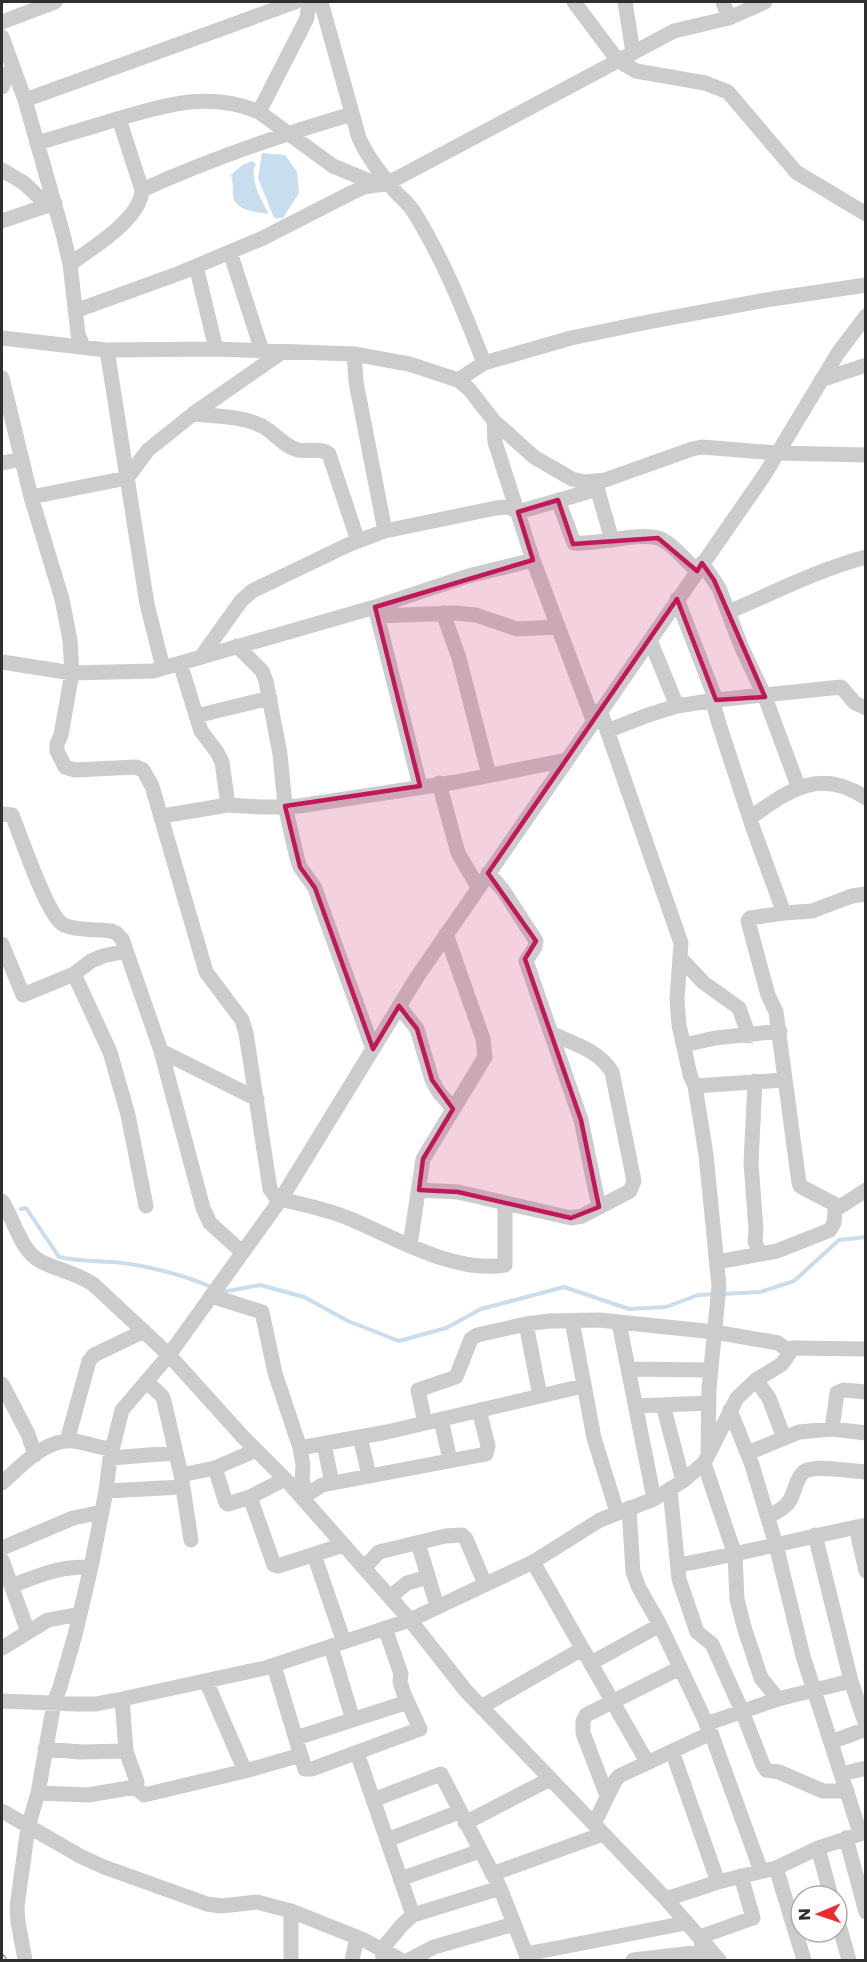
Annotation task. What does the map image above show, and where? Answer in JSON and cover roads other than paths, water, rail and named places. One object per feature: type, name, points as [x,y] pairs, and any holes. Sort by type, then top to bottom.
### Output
[{"type":"street","points":[[2,22],[55,2]]},
{"type":"street","points":[[25,100],[295,2]]},
{"type":"street","points":[[259,112],[307,18],[309,2]]},
{"type":"street","points":[[321,2],[352,114],[366,154],[384,184],[411,209],[424,230],[462,306],[484,363]]},
{"type":"street","points":[[574,2],[613,54],[626,57]]},
{"type":"street","points":[[625,2],[626,57],[636,71],[705,83],[728,92],[796,172],[866,214]]},
{"type":"street","points":[[723,2],[729,18]]},
{"type":"street","points":[[75,311],[196,266],[263,238],[351,193],[384,184],[674,31],[729,18],[765,2]]},
{"type":"street","points":[[2,37],[38,143],[52,204],[70,264],[78,334],[83,347]]},
{"type":"street","points":[[2,87],[12,67]]},
{"type":"street","points":[[38,143],[167,104],[222,101],[259,112],[333,166],[384,184]]},
{"type":"street","points":[[142,190],[287,133],[352,114]]},
{"type":"street","points":[[70,264],[109,236],[139,203],[142,190],[119,119]]},
{"type":"street","points":[[2,170],[52,204]]},
{"type":"street","points":[[2,221],[52,204]]},
{"type":"street","points":[[230,252],[262,351]]},
{"type":"street","points":[[196,266],[216,349]]},
{"type":"street","points":[[458,380],[484,363],[572,338],[783,297],[866,285]]},
{"type":"street","points":[[25,1960],[17,1907],[28,1827],[38,1792],[54,1702],[62,1680],[91,1567],[111,1453],[122,1410],[169,1355],[281,1199],[399,1006],[446,934],[765,474],[838,353],[866,316]]},
{"type":"street","points":[[2,338],[107,350],[216,349],[354,354],[409,364],[458,380],[469,388],[494,421],[534,457],[572,479],[596,485]]},
{"type":"street","points":[[107,350],[147,604],[163,668]]},
{"type":"street","points":[[31,497],[128,478],[148,450],[193,414],[282,352]]},
{"type":"street","points":[[354,354],[356,382],[385,531]]},
{"type":"street","points":[[821,381],[866,365]]},
{"type":"street","points":[[2,378],[31,497],[62,599],[70,640],[72,673],[57,752],[65,767],[75,770],[136,767],[143,770],[152,786],[206,972],[242,1020],[246,1033],[270,1190],[281,1199],[345,1217],[410,1245],[461,1263],[503,1266],[505,1263],[506,1203]]},
{"type":"street","points":[[193,414],[236,418],[262,426],[287,445],[298,450],[326,451],[330,454],[358,541]]},
{"type":"street","points":[[494,421],[495,442],[533,560],[558,627],[596,715],[607,731],[681,943],[677,999],[679,1025],[695,1086],[706,1155],[719,1286],[706,1458],[735,1555],[737,1599],[744,1628],[761,1678],[778,1699]]},
{"type":"street","points":[[201,657],[235,608],[252,591],[358,541],[385,531],[496,508],[509,507],[518,512],[558,500],[702,447],[777,453],[866,455]]},
{"type":"street","points":[[2,463],[22,459]]},
{"type":"street","points":[[596,485],[612,540]]},
{"type":"street","points":[[558,500],[573,542],[576,544],[646,537],[658,538],[699,567],[719,588],[765,696],[798,786]]},
{"type":"street","points":[[728,612],[790,584],[843,563],[866,557]]},
{"type":"street","points":[[2,662],[72,673],[141,672],[163,668],[237,646],[376,611],[468,576],[533,560]]},
{"type":"street","points":[[677,599],[716,700],[714,706],[784,913]]},
{"type":"street","points":[[376,611],[476,615],[517,629],[558,627]]},
{"type":"street","points":[[376,611],[420,786]]},
{"type":"street","points":[[443,613],[459,658],[489,775]]},
{"type":"street","points":[[650,640],[677,706]]},
{"type":"street","points":[[237,646],[262,671],[270,698],[280,754],[285,806],[300,867],[315,888],[373,1049]]},
{"type":"street","points":[[180,663],[201,731],[222,762],[228,805]]},
{"type":"street","points":[[607,731],[677,706],[841,687],[855,703],[866,708]]},
{"type":"street","points":[[196,716],[270,698]]},
{"type":"street","points":[[162,816],[228,805],[285,806],[343,800],[567,760]]},
{"type":"street","points":[[439,783],[458,853],[478,888]]},
{"type":"street","points":[[750,818],[782,794],[798,786],[836,783],[866,798]]},
{"type":"street","points":[[2,814],[12,815],[46,900],[61,924],[116,933],[122,939],[161,1051],[206,1217],[242,1252]]},
{"type":"street","points":[[488,873],[503,890],[536,941],[536,947],[525,961],[581,1120],[599,1207]]},
{"type":"street","points":[[838,1206],[799,1184],[784,1080],[780,1031],[748,921],[750,918],[812,911],[852,896],[866,894]]},
{"type":"street","points":[[410,1245],[423,1159],[485,1057],[485,1047],[446,934]]},
{"type":"street","points":[[2,944],[23,995],[74,974],[91,961],[126,951]]},
{"type":"street","points":[[681,960],[704,983],[739,1008],[749,1036]]},
{"type":"street","points":[[74,974],[110,1052],[128,1115],[146,1206]]},
{"type":"street","points":[[399,1006],[417,1029],[432,1080],[453,1109]]},
{"type":"street","points":[[684,1045],[715,1038],[780,1031]]},
{"type":"street","points":[[419,1190],[459,1192],[571,1218],[582,1216],[630,1191],[634,1181],[612,1072],[606,1062],[594,1052],[552,1034]]},
{"type":"street","points":[[161,1051],[257,1099]]},
{"type":"street","points":[[695,1086],[784,1080]]},
{"type":"street","points":[[756,1082],[751,1163],[756,1230],[754,1241],[759,1254]]},
{"type":"street","points":[[717,1262],[777,1251],[830,1230],[833,1227],[835,1210],[838,1206],[866,1190]]},
{"type":"street","points":[[3,1205],[24,1243],[39,1260],[79,1275],[93,1284],[169,1355],[256,1450],[304,1496],[410,1620],[451,1674],[666,1899],[686,1923],[702,1950],[719,1960]]},
{"type":"street","points":[[211,1296],[262,1312],[275,1373],[300,1448],[304,1496]]},
{"type":"street","points":[[425,1423],[418,1390],[456,1377],[471,1339],[477,1335],[526,1324],[599,1320],[715,1332],[778,1343],[789,1351]]},
{"type":"street","points":[[572,1321],[599,1454],[623,1510],[633,1572],[708,1728],[761,1871]]},
{"type":"street","points":[[619,1323],[654,1498]]},
{"type":"street","points":[[526,1324],[540,1396]]},
{"type":"street","points":[[67,1441],[89,1361],[94,1355],[144,1331]]},
{"type":"street","points":[[2,1701],[96,1704],[122,1699],[274,1666],[410,1620],[533,1562],[600,1520],[654,1498],[677,1485],[706,1458],[737,1398],[756,1380],[782,1364],[789,1351],[797,1347],[866,1349]]},
{"type":"street","points":[[628,1369],[711,1370]]},
{"type":"street","points":[[756,1380],[769,1398],[784,1438]]},
{"type":"street","points":[[147,1382],[163,1399],[182,1481],[191,1540]]},
{"type":"street","points":[[2,1383],[28,1434],[35,1455]]},
{"type":"street","points":[[300,1448],[425,1423],[584,1386]]},
{"type":"street","points":[[832,1429],[837,1393],[844,1390],[866,1392]]},
{"type":"street","points":[[636,1406],[709,1403]]},
{"type":"street","points":[[663,1405],[677,1485],[679,1579],[698,1632],[712,1644],[766,1770],[779,1772],[823,1791],[847,1791]]},
{"type":"street","points":[[304,1496],[319,1486],[486,1454],[488,1451],[479,1410]]},
{"type":"street","points":[[730,1410],[748,1453],[768,1517],[803,1656],[847,1791],[857,1834],[866,1912]]},
{"type":"street","points":[[441,1419],[450,1460]]},
{"type":"street","points":[[748,1453],[799,1431],[832,1429],[866,1433]]},
{"type":"street","points":[[360,1437],[369,1475]]},
{"type":"street","points":[[2,1480],[49,1446],[67,1441],[111,1453],[175,1453]]},
{"type":"street","points":[[324,1444],[332,1483]]},
{"type":"street","points":[[106,1491],[182,1481],[256,1450]]},
{"type":"street","points":[[215,1468],[226,1503],[230,1504],[250,1497],[285,1479]]},
{"type":"street","points":[[768,1517],[790,1502],[800,1475],[806,1471],[815,1469],[866,1472]]},
{"type":"street","points":[[250,1497],[274,1565],[278,1566],[344,1545]]},
{"type":"street","points":[[2,1548],[73,1518],[102,1512]]},
{"type":"street","points":[[678,1565],[735,1555],[861,1526],[866,1571]]},
{"type":"street","points":[[364,1568],[379,1552],[445,1536],[462,1535],[466,1539],[485,1584]]},
{"type":"street","points":[[815,1535],[851,1681],[866,1727],[831,1742]]},
{"type":"street","points":[[418,1543],[437,1606]]},
{"type":"street","points":[[314,1555],[337,1644],[353,1720]]},
{"type":"street","points":[[2,1560],[28,1632]]},
{"type":"street","points":[[533,1562],[647,1762]]},
{"type":"street","points":[[11,1586],[70,1566],[91,1567]]},
{"type":"street","points":[[390,1597],[407,1583],[428,1577]]},
{"type":"street","points":[[2,1648],[48,1620],[80,1614]]},
{"type":"street","points":[[591,1664],[660,1625]]},
{"type":"street","points":[[274,1666],[305,1769],[308,1770],[419,1731],[420,1727],[400,1682],[401,1674],[385,1628]]},
{"type":"street","points":[[481,1707],[582,1649]]},
{"type":"street","points":[[607,1796],[583,1733],[582,1727],[586,1716],[680,1668]]},
{"type":"street","points":[[206,1681],[245,1771]]},
{"type":"street","points":[[599,1829],[607,1796],[619,1776],[672,1751],[708,1728],[742,1711],[778,1699],[851,1681]]},
{"type":"street","points":[[122,1699],[126,1752],[137,1782],[135,1787]]},
{"type":"street","points":[[296,1738],[408,1702]]},
{"type":"street","points":[[45,1749],[126,1752]]},
{"type":"street","points":[[672,1751],[718,1882]]},
{"type":"street","points":[[357,1753],[413,1915]]},
{"type":"street","points":[[135,1787],[144,1795],[301,1755]]},
{"type":"street","points":[[842,1774],[866,1768]]},
{"type":"street","points":[[373,1800],[440,1774],[500,1888],[527,1957],[686,1923]]},
{"type":"street","points":[[387,1839],[462,1817],[550,1779]]},
{"type":"street","points":[[38,1792],[88,1795],[135,1787]]},
{"type":"street","points":[[2,1811],[104,1867],[207,1904],[221,1906],[257,1902],[291,1911],[357,1937],[383,1955],[401,1960]]},
{"type":"street","points":[[492,1874],[599,1829]]},
{"type":"street","points":[[666,1899],[718,1882],[776,1868],[818,1848],[857,1834]]},
{"type":"street","points":[[818,1848],[828,1884]]},
{"type":"street","points":[[400,1879],[480,1851]]},
{"type":"street","points":[[776,1868],[804,1960]]},
{"type":"street","points":[[702,1950],[707,1934],[752,1919],[741,1876]]},
{"type":"street","points":[[383,1955],[402,1925],[413,1915],[500,1888]]},
{"type":"street","points":[[291,1911],[291,1960]]},
{"type":"street","points":[[409,1960],[434,1947],[514,1924]]},
{"type":"street","points":[[629,1934],[633,1960],[702,1950]]},
{"type":"street","points":[[352,1960],[357,1937]]},
{"type":"street","points":[[844,1944],[849,1960]]},
{"type":"water","points":[[262,153],[285,155],[297,172],[299,193],[283,218],[274,218],[258,178]]},
{"type":"water","points":[[252,161],[256,164],[254,176],[257,189],[269,214],[246,210],[234,200],[231,175],[242,165]]},
{"type":"waterway","points":[[21,1209],[26,1208],[59,1257],[151,1268],[213,1288]]},
{"type":"waterway","points":[[722,1294],[760,1292],[794,1281],[839,1240],[866,1237]]},
{"type":"waterway","points":[[222,1292],[260,1285],[304,1297],[348,1321],[399,1341],[446,1328],[481,1309],[564,1287],[629,1309],[666,1307],[698,1295],[715,1294]]}]
